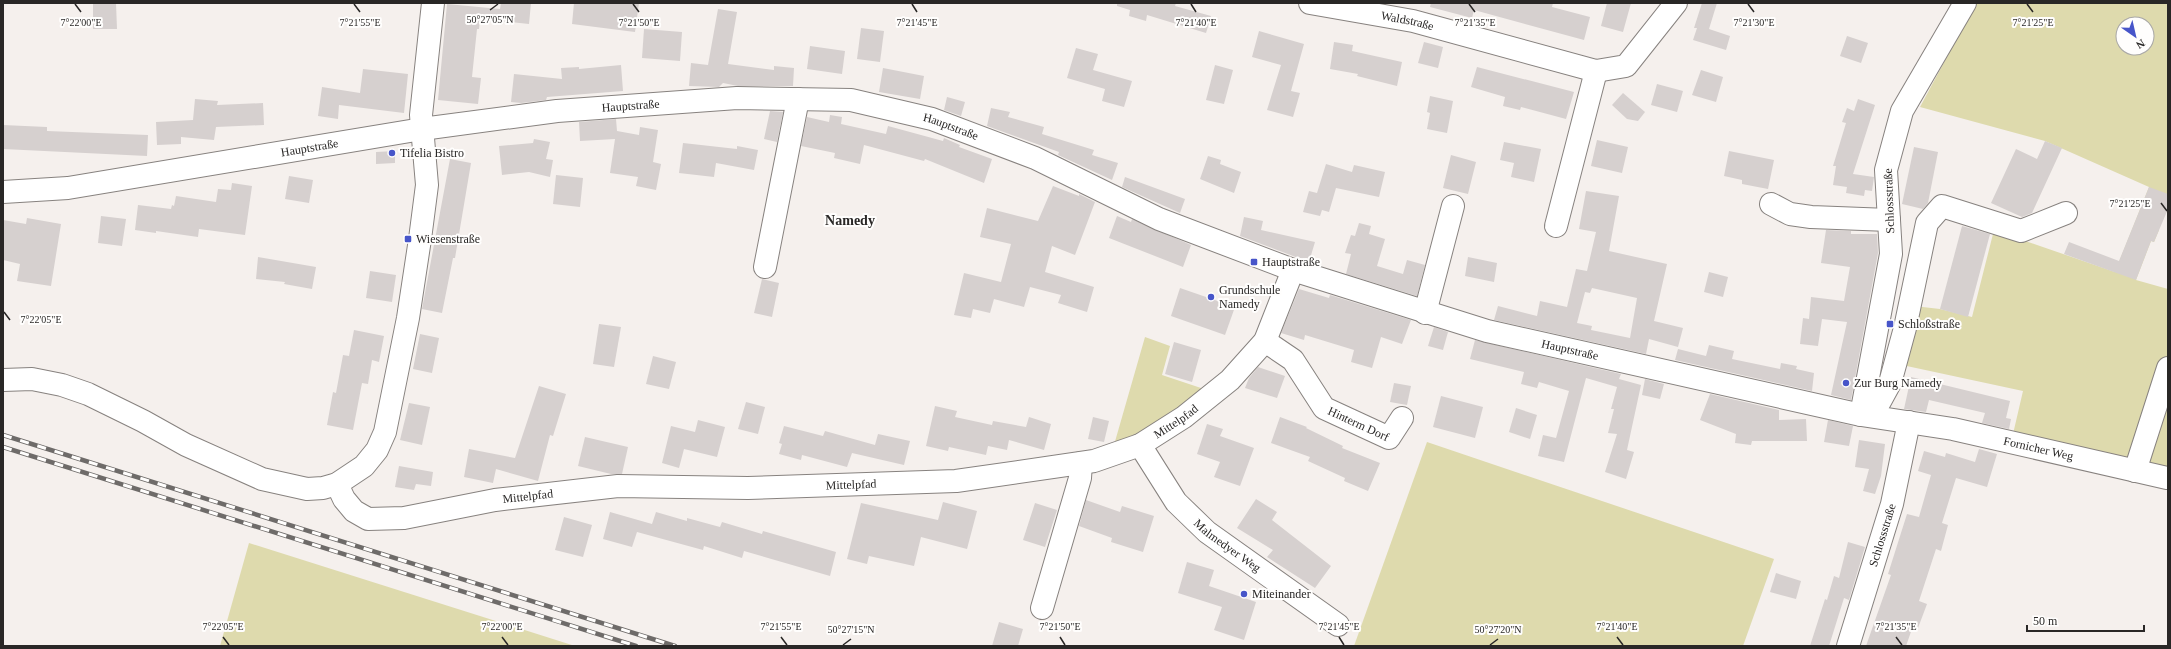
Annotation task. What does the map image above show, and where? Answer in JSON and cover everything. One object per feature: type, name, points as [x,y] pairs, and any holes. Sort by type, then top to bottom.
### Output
[{"type":"street","points":[[3,380],[32,379],[62,385],[88,394],[143,421],[186,445],[262,479],[307,489],[323,488],[336,484],[364,466],[377,450],[385,432],[408,318],[427,185],[421,115],[433,3]]},
{"type":"street","name":"Waldstraße","points":[[1310,3],[1413,21],[1596,71],[1626,66],[1676,3]]},
{"type":"street","name":"Schlossstraße","points":[[1866,416],[1891,254],[1886,170],[1902,111],[1965,3]]},
{"type":"street","points":[[1556,226],[1596,71]]},
{"type":"street","name":"Hauptstraße","points":[[3,192],[68,188],[422,129],[557,111],[737,98],[851,100],[932,119],[1035,158],[1159,219],[1293,270],[1425,313],[1524,340],[1866,416],[1909,422]]},
{"type":"street","points":[[765,267],[798,99]]},
{"type":"street","points":[[1771,204],[1790,214],[1811,217],[1889,220]]},
{"type":"street","points":[[1425,313],[1453,206]]},
{"type":"street","points":[[1866,416],[1890,383],[1905,328],[1927,223],[1942,206],[2021,231],[2066,213]]},
{"type":"street","name":"Mittelpfad","points":[[336,484],[344,499],[354,511],[368,519],[404,518],[495,500],[618,486],[748,488],[956,482],[1094,461],[1140,445],[1184,417],[1230,380],[1265,341],[1293,270]]},
{"type":"street","name":"Hinterm Dorf","points":[[1265,341],[1293,360],[1324,408],[1389,438],[1402,418]]},
{"type":"street","points":[[2135,471],[2168,368]]},
{"type":"street","name":"Schlossstraße","points":[[1848,646],[1892,504],[1909,422]]},
{"type":"street","name":"Fornicher Weg","points":[[1909,422],[2010,441],[2167,478]]},
{"type":"street","name":"Malmedyer Weg","points":[[1140,445],[1176,502],[1207,532],[1338,625]]},
{"type":"street","points":[[1042,608],[1080,478],[1082,463]]},
{"type":"shaded area","points":[[1976,3],[2168,3],[2168,213],[2164,211],[2157,229],[2159,230],[2154,242],[2151,241],[2136,280],[2168,289],[2168,474],[2013,434],[2023,391],[1902,365],[1914,306],[1940,309],[1972,317],[1994,230],[2115,272],[2149,187],[2045,141],[1920,107]]},
{"type":"shaded area","points":[[1145,337],[1170,346],[1162,375],[1204,389],[1140,435],[1114,445]]},
{"type":"shaded area","points":[[1427,442],[1774,559],[1743,646],[1354,646]]},
{"type":"shaded area","points":[[249,543],[575,646],[220,646]]},
{"type":"building","points":[[93,3],[116,3],[117,29],[93,29]]},
{"type":"building","points":[[501,3],[531,3],[529,24],[480,19],[479,29],[477,29],[472,77],[481,78],[478,104],[438,100],[447,4],[500,9]]},
{"type":"building","points":[[574,3],[639,3],[635,32],[572,24]]},
{"type":"building","points":[[1117,3],[1176,3],[1175,6],[1211,16],[1206,33],[1147,15],[1146,21],[1129,16],[1130,10],[1117,6]]},
{"type":"building","points":[[1431,3],[1553,3],[1552,7],[1590,17],[1584,40],[1474,10],[1472,18],[1430,7]]},
{"type":"building","points":[[1607,3],[1631,3],[1623,32],[1601,26]]},
{"type":"building","points":[[1702,3],[1717,3],[1709,29],[1730,36],[1726,50],[1693,40],[1697,28],[1694,28]]},
{"type":"building","points":[[718,9],[737,12],[728,64],[774,70],[774,66],[794,68],[793,86],[738,86],[723,83],[719,87],[689,86],[691,63],[708,65]]},
{"type":"building","points":[[861,28],[884,31],[880,62],[857,59]]},
{"type":"building","points":[[644,29],[682,32],[680,61],[642,58]]},
{"type":"building","points":[[1259,31],[1304,44],[1291,91],[1300,93],[1293,117],[1267,110],[1281,65],[1252,57]]},
{"type":"building","points":[[1847,36],[1868,43],[1861,63],[1840,56]]},
{"type":"building","points":[[1334,42],[1353,45],[1352,51],[1402,62],[1397,86],[1357,76],[1358,74],[1330,69]]},
{"type":"building","points":[[1424,42],[1443,47],[1438,68],[1418,63]]},
{"type":"building","points":[[810,46],[845,51],[842,74],[807,69]]},
{"type":"building","points":[[1076,48],[1098,54],[1093,70],[1132,81],[1124,107],[1102,101],[1105,89],[1067,78]]},
{"type":"building","points":[[621,65],[623,91],[547,97],[546,100],[521,103],[511,102],[514,74],[562,79],[561,68],[579,67],[579,69]]},
{"type":"building","points":[[1215,65],[1233,70],[1224,104],[1206,100]]},
{"type":"building","points":[[1477,67],[1574,92],[1566,119],[1521,107],[1520,110],[1503,106],[1505,97],[1471,87]]},
{"type":"building","points":[[883,68],[924,76],[920,99],[879,92]]},
{"type":"building","points":[[363,69],[408,74],[404,113],[339,105],[338,119],[318,116],[322,87],[360,93]]},
{"type":"building","points":[[1701,70],[1723,77],[1716,102],[1692,95]]},
{"type":"building","points":[[1657,84],[1683,91],[1677,112],[1651,105]]},
{"type":"building","points":[[1623,93],[1645,112],[1638,121],[1627,119],[1612,105]]},
{"type":"building","points":[[1430,96],[1453,101],[1447,133],[1427,129],[1430,113],[1427,112]]},
{"type":"building","points":[[947,97],[965,102],[961,116],[944,110]]},
{"type":"building","points":[[195,99],[218,101],[217,105],[263,103],[264,125],[216,127],[214,140],[181,137],[181,144],[157,145],[156,122],[193,120]]},
{"type":"building","points":[[1858,99],[1875,105],[1853,174],[1874,177],[1872,191],[1865,190],[1864,196],[1846,193],[1847,187],[1833,185],[1836,166],[1833,166],[1846,123],[1842,122],[1847,108],[1854,111]]},
{"type":"building","points":[[991,108],[1010,112],[1008,117],[1044,127],[1042,134],[1094,150],[1092,155],[1118,163],[1112,180],[1058,155],[1059,152],[987,126]]},
{"type":"building","points":[[770,111],[783,112],[777,142],[764,139]]},
{"type":"building","points":[[830,115],[842,117],[841,124],[886,134],[888,126],[943,141],[944,138],[960,145],[959,147],[992,159],[984,183],[925,159],[924,161],[864,145],[860,164],[834,158],[835,153],[801,146],[807,117],[829,122]]},
{"type":"building","points":[[616,119],[617,131],[639,135],[640,127],[658,130],[653,162],[661,164],[656,190],[636,186],[638,177],[610,173],[615,139],[580,141],[579,122]]},
{"type":"building","points":[[3,125],[47,127],[47,131],[148,135],[147,156],[3,149]]},
{"type":"building","points":[[534,139],[550,142],[546,159],[553,160],[550,177],[529,172],[502,175],[499,146],[533,143]]},
{"type":"building","points":[[1597,140],[1628,147],[1622,173],[1591,166]]},
{"type":"building","points":[[2045,141],[2062,148],[2032,213],[2022,217],[1991,203],[2016,149],[2037,159]]},
{"type":"building","points":[[1504,142],[1541,149],[1534,182],[1511,177],[1514,163],[1500,160]]},
{"type":"building","points":[[683,143],[737,149],[737,146],[758,150],[754,170],[716,163],[714,177],[679,173]]},
{"type":"building","points":[[1914,147],[1938,152],[1928,203],[1923,209],[1902,204]]},
{"type":"building","points":[[395,151],[395,163],[376,164],[376,152]]},
{"type":"building","points":[[1729,151],[1774,160],[1768,189],[1742,184],[1742,180],[1724,176]]},
{"type":"building","points":[[1451,155],[1476,162],[1468,194],[1443,188]]},
{"type":"building","points":[[1208,156],[1221,160],[1220,164],[1241,172],[1234,193],[1200,179]]},
{"type":"building","points":[[450,159],[471,163],[455,258],[453,258],[442,313],[422,309]]},
{"type":"building","points":[[1326,164],[1352,172],[1354,165],[1385,172],[1379,197],[1336,188],[1329,212],[1322,210],[1320,216],[1303,212],[1309,191],[1317,193]]},
{"type":"building","points":[[556,175],[583,178],[580,207],[553,204]]},
{"type":"building","points":[[289,176],[313,180],[309,203],[285,199]]},
{"type":"building","points":[[1125,177],[1185,199],[1180,213],[1122,187]]},
{"type":"building","points":[[232,183],[252,186],[245,235],[199,229],[198,237],[156,231],[156,233],[135,230],[138,205],[171,209],[172,205],[174,206],[176,196],[216,202],[218,189],[231,190]]},
{"type":"building","points":[[1053,186],[1079,196],[1079,194],[1095,202],[1075,255],[1052,246],[1045,272],[1094,287],[1087,312],[1058,303],[1061,295],[1030,287],[1024,307],[994,299],[990,313],[973,309],[971,318],[954,315],[964,273],[1001,282],[1011,244],[980,237],[987,208],[1038,221]]},
{"type":"building","points":[[2149,187],[2168,194],[2168,209],[2154,242],[2151,241],[2136,280],[2064,254],[2069,242],[2119,261]]},
{"type":"building","points":[[1586,191],[1619,196],[1609,251],[1667,264],[1654,321],[1683,328],[1678,347],[1649,339],[1646,354],[1494,320],[1498,306],[1537,316],[1540,301],[1567,307],[1576,269],[1587,271],[1596,232],[1579,229]],"holes":[[[1592,288],[1637,298],[1630,338],[1591,330],[1592,326],[1577,323],[1585,292],[1590,293]]]},
{"type":"building","points":[[101,216],[126,219],[122,246],[98,243]]},
{"type":"building","points":[[1117,216],[1131,222],[1132,219],[1191,245],[1183,267],[1109,238]]},
{"type":"building","points":[[1244,217],[1263,221],[1261,230],[1315,242],[1309,262],[1240,236]]},
{"type":"building","points":[[27,218],[61,224],[51,286],[17,281],[20,264],[3,260],[3,220],[26,224]]},
{"type":"building","points":[[1359,223],[1371,226],[1369,234],[1385,239],[1377,266],[1403,274],[1407,260],[1425,265],[1417,296],[1346,274],[1351,254],[1345,253],[1351,235],[1355,236]]},
{"type":"building","points":[[1962,226],[1990,234],[1968,317],[1940,309]]},
{"type":"building","points":[[1826,230],[1851,231],[1851,234],[1877,234],[1878,253],[1851,400],[1831,395],[1847,322],[1822,319],[1818,346],[1800,344],[1803,318],[1809,319],[1811,297],[1844,301],[1850,267],[1821,263]]},
{"type":"building","points":[[258,257],[316,267],[312,289],[284,284],[285,282],[256,279]]},
{"type":"building","points":[[1468,257],[1497,263],[1494,282],[1465,276]]},
{"type":"building","points":[[370,271],[396,275],[392,302],[366,298]]},
{"type":"building","points":[[1709,272],[1728,277],[1723,297],[1704,292]]},
{"type":"building","points":[[762,279],[779,283],[772,317],[754,313]]},
{"type":"building","points":[[1180,288],[1235,307],[1225,335],[1171,316]]},
{"type":"building","points":[[1299,289],[1329,298],[1330,295],[1411,320],[1402,344],[1381,337],[1372,368],[1351,362],[1354,350],[1305,335],[1304,340],[1281,333]]},
{"type":"building","points":[[599,324],[621,327],[614,367],[593,364]]},
{"type":"building","points":[[1434,327],[1448,332],[1443,350],[1428,346]]},
{"type":"building","points":[[354,330],[384,336],[379,362],[372,360],[368,384],[362,383],[353,430],[327,425],[333,392],[336,393],[343,355],[349,356]]},
{"type":"building","points":[[420,334],[439,338],[432,373],[413,369]]},
{"type":"building","points":[[1475,340],[1621,374],[1619,379],[1641,385],[1627,450],[1634,452],[1626,479],[1605,472],[1617,434],[1608,433],[1614,409],[1611,409],[1617,387],[1586,378],[1564,462],[1538,456],[1543,435],[1556,438],[1569,391],[1539,382],[1537,388],[1521,384],[1524,372],[1470,359]]},
{"type":"building","points":[[1174,342],[1201,350],[1192,382],[1165,374]]},
{"type":"building","points":[[1709,345],[1734,351],[1732,359],[1780,369],[1781,363],[1797,366],[1796,369],[1814,373],[1812,391],[1675,360],[1678,349],[1706,356]]},
{"type":"building","points":[[653,356],[676,362],[669,389],[646,384]]},
{"type":"building","points":[[1258,367],[1285,376],[1277,398],[1245,388],[1249,378]]},
{"type":"building","points":[[1911,377],[2010,401],[2006,418],[2011,419],[2009,429],[1982,423],[1985,413],[1929,400],[1926,412],[1904,409]]},
{"type":"building","points":[[1645,379],[1664,384],[1660,399],[1642,395]]},
{"type":"building","points":[[1394,383],[1411,386],[1407,405],[1390,402]]},
{"type":"building","points":[[539,386],[566,394],[553,436],[550,435],[538,481],[496,469],[493,483],[464,477],[469,449],[515,458]]},
{"type":"building","points":[[1710,394],[1779,410],[1779,420],[1806,419],[1807,441],[1752,441],[1751,445],[1735,443],[1736,434],[1700,420]]},
{"type":"building","points":[[1441,396],[1483,407],[1475,438],[1433,427]]},
{"type":"building","points":[[746,402],[765,407],[758,434],[738,429]]},
{"type":"building","points":[[409,403],[430,407],[422,445],[400,440]]},
{"type":"building","points":[[935,406],[957,411],[955,417],[992,425],[993,421],[1026,427],[1029,417],[1051,424],[1044,450],[1009,440],[1007,450],[988,446],[986,455],[949,447],[948,451],[926,446]]},
{"type":"building","points":[[1516,408],[1537,415],[1530,439],[1509,432]]},
{"type":"building","points":[[1093,417],[1109,421],[1104,442],[1088,439]]},
{"type":"building","points":[[1280,417],[1307,427],[1306,428],[1343,446],[1342,448],[1380,463],[1368,491],[1344,481],[1345,478],[1308,461],[1310,457],[1271,443]]},
{"type":"building","points":[[698,420],[725,427],[717,457],[684,449],[679,468],[662,463],[671,426],[695,432]]},
{"type":"building","points":[[1828,420],[1853,426],[1849,446],[1824,442]]},
{"type":"building","points":[[1207,424],[1223,429],[1220,436],[1254,448],[1240,486],[1214,477],[1220,462],[1197,454]]},
{"type":"building","points":[[784,426],[823,436],[825,431],[875,445],[878,434],[910,441],[904,465],[852,453],[847,467],[802,455],[801,460],[779,454],[782,444],[779,443]]},
{"type":"building","points":[[585,437],[628,447],[622,474],[611,474],[578,466]]},
{"type":"building","points":[[1859,440],[1885,444],[1881,476],[1875,494],[1863,491],[1869,469],[1855,467]]},
{"type":"building","points":[[1979,449],[1997,454],[1987,487],[1956,478],[1942,523],[1948,525],[1941,551],[1936,549],[1919,601],[1927,604],[1918,628],[1913,626],[1906,646],[1866,646],[1891,575],[1888,574],[1907,514],[1919,517],[1931,475],[1918,471],[1924,451],[1945,457],[1946,453],[1975,462]]},
{"type":"building","points":[[399,466],[433,472],[431,486],[416,484],[414,490],[395,487]]},
{"type":"building","points":[[1256,499],[1277,512],[1272,520],[1331,566],[1315,588],[1267,557],[1273,550],[1237,528]]},
{"type":"building","points":[[1086,500],[1120,512],[1122,506],[1154,516],[1143,552],[1111,542],[1112,538],[1079,526]]},
{"type":"building","points":[[943,502],[977,511],[967,549],[921,537],[914,566],[869,556],[867,564],[847,559],[861,503],[938,520]]},
{"type":"building","points":[[1035,503],[1057,510],[1045,547],[1023,540]]},
{"type":"building","points":[[610,512],[652,524],[656,512],[687,521],[687,518],[720,527],[722,522],[762,534],[763,531],[836,552],[830,576],[744,551],[742,558],[704,546],[703,550],[637,532],[632,547],[603,539]]},
{"type":"building","points":[[564,517],[592,525],[583,557],[555,550]]},
{"type":"building","points":[[1848,542],[1865,547],[1849,600],[1844,598],[1829,646],[1810,646],[1834,576],[1839,578]]},
{"type":"building","points":[[1187,562],[1214,570],[1209,586],[1256,602],[1244,640],[1214,630],[1222,607],[1178,593]]},
{"type":"building","points":[[1776,573],[1801,581],[1796,599],[1770,592]]},
{"type":"building","points":[[999,622],[1023,629],[1018,646],[992,646]]},
{"type":"railway","points":[[3,435],[675,646]]},
{"type":"railway","points":[[3,447],[636,646]]},
{"type":"place","name":"Tifelia Bistro","points":[[392,153]]},
{"type":"place","name":"Wiesenstraße","points":[[408,239]]},
{"type":"place","name":"Hauptstraße","points":[[1254,262]]},
{"type":"place","name":"Grundschule Namedy","points":[[1211,297]]},
{"type":"place","name":"Schloßstraße","points":[[1890,324]]},
{"type":"place","name":"Zur Burg Namedy","points":[[1846,383]]},
{"type":"place","name":"Miteinander","points":[[1244,594]]},
{"type":"district","name":"Namedy","points":[[850,220]]}]
